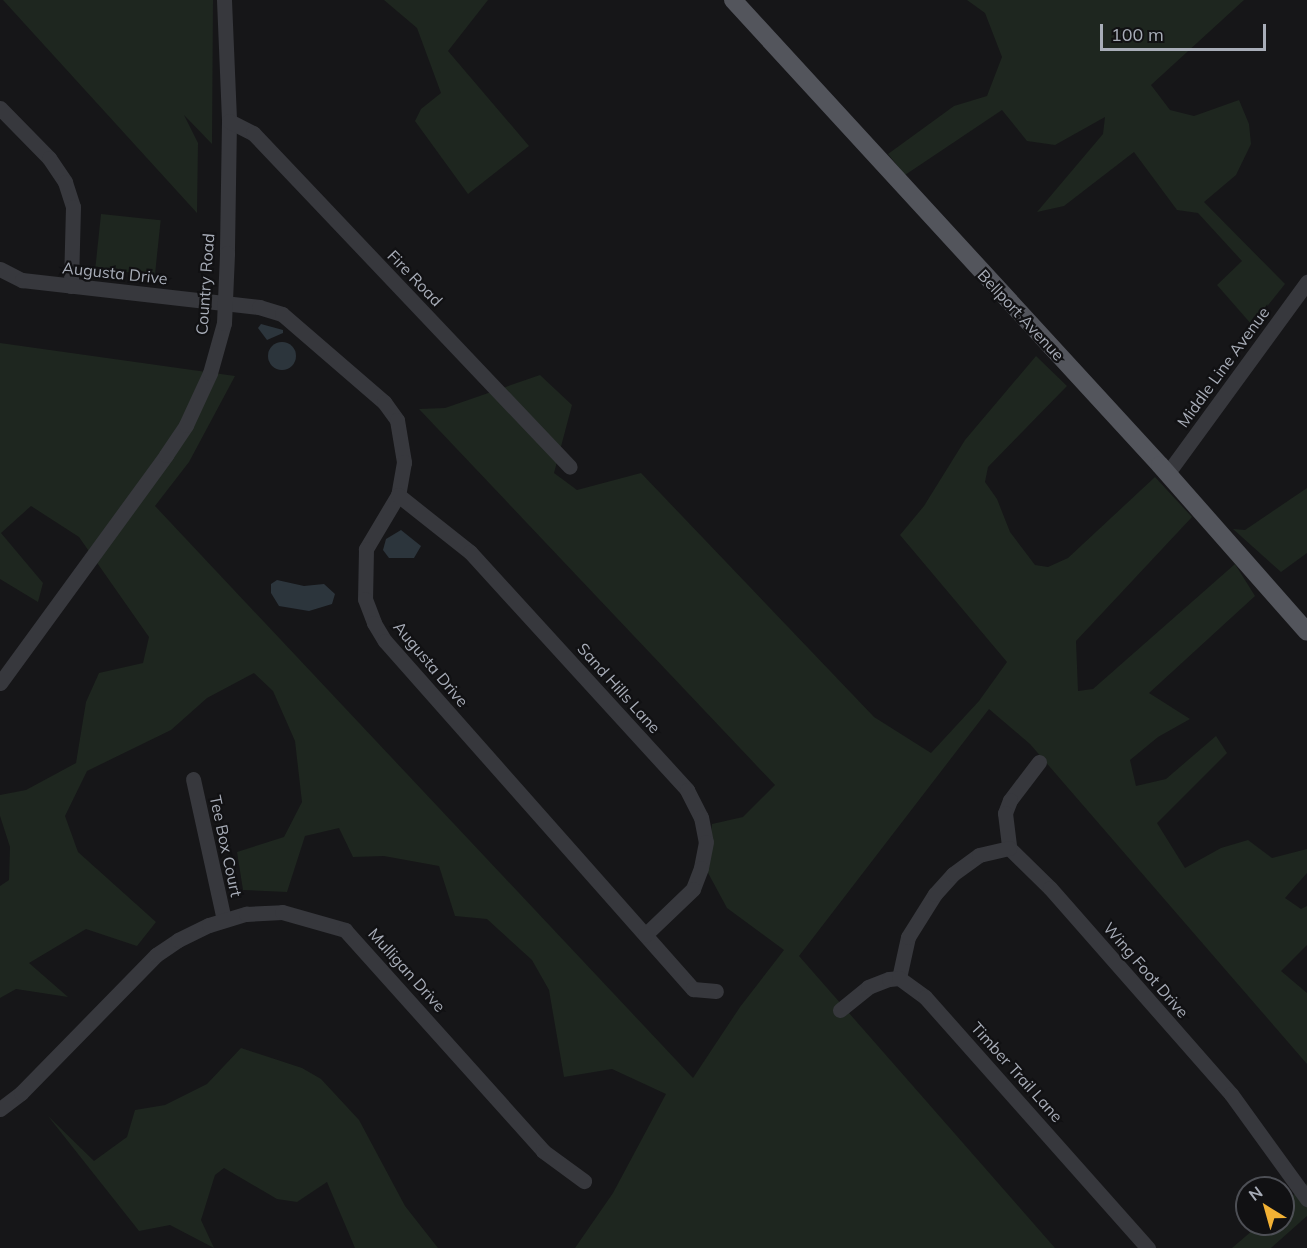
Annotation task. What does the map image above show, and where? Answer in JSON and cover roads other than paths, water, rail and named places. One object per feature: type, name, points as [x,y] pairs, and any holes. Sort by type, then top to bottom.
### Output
[{"type":"main road","name":"Bellport Avenue","points":[[733,0],[1167,474],[1307,632]]},
{"type":"street","name":"Country Road","points":[[0,682],[166,455],[186,425],[210,373],[224,322],[227,253],[229,121],[224,0]]},
{"type":"street","points":[[0,108],[49,158],[65,182],[73,207],[71,286]]},
{"type":"street","name":"Fire Road","points":[[229,121],[253,133],[570,466]]},
{"type":"street","name":"Augusta Drive","points":[[0,269],[22,280],[259,307],[282,314],[384,402],[397,420],[404,462],[398,495],[366,549],[365,599],[374,623],[385,641],[693,989],[716,991]]},
{"type":"street","name":"Middle Line Avenue","points":[[1167,474],[1307,282]]},
{"type":"street","name":"Sand Hills Lane","points":[[398,495],[470,552],[687,790],[701,818],[706,842],[701,868],[693,889],[645,935]]},
{"type":"street","points":[[840,1010],[868,987],[899,978],[908,938],[935,894],[953,874],[979,855],[1009,848],[1004,824],[1010,800],[1039,762]]},
{"type":"street","name":"Tee Box Court","points":[[194,779],[224,920]]},
{"type":"street","name":"Wing Foot Drive","points":[[1009,848],[1050,888],[1231,1094],[1307,1200]]},
{"type":"street","name":"Mulligan Drive","points":[[0,1109],[21,1093],[156,955],[178,940],[224,920],[282,912],[345,930],[543,1151],[584,1181]]},
{"type":"street","name":"Timber Trail Lane","points":[[899,978],[925,997],[946,1019],[1148,1248]]}]
